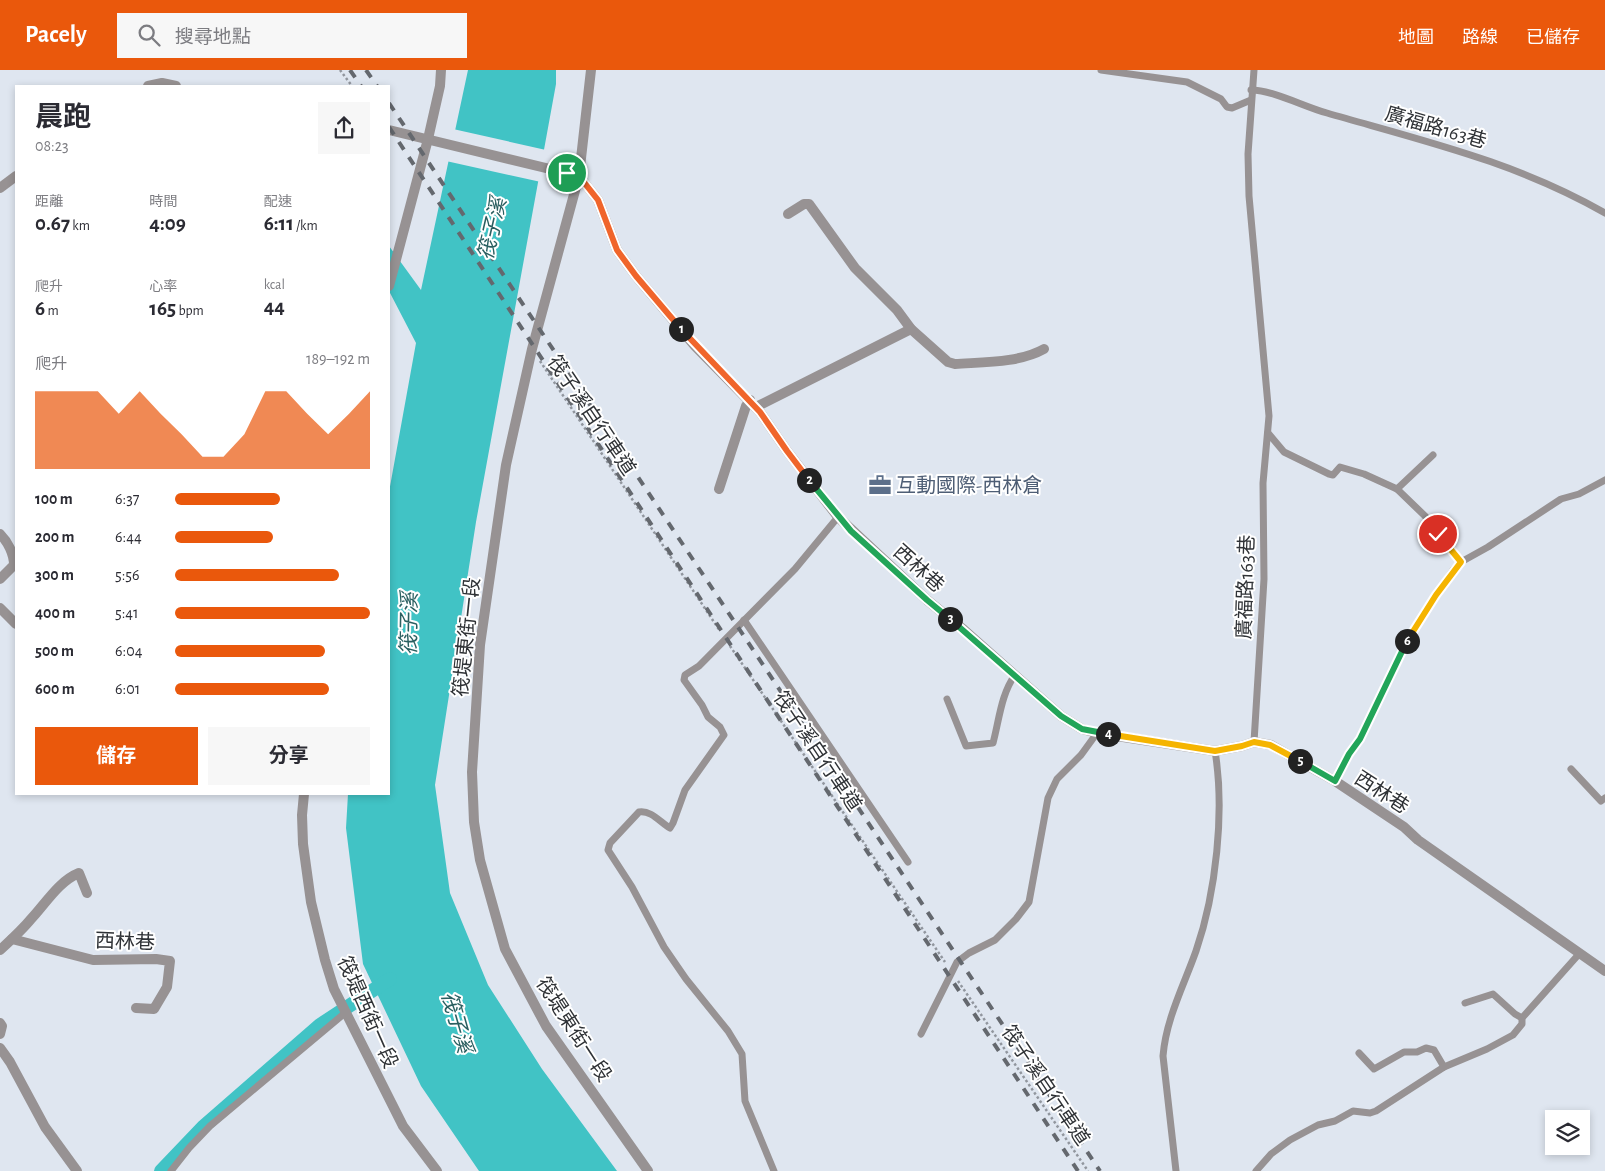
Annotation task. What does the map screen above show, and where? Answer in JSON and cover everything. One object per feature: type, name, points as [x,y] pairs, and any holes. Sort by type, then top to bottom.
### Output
[{"type":"street","points":[[390,283],[432,140],[441,70]]},
{"type":"street","name":"筏堤東街一段","points":[[590,70],[579,176],[532,349],[506,465],[480,645],[472,772],[474,822],[480,860],[505,949],[546,1026],[648,1171]]},
{"type":"street","points":[[153,85],[162,83],[171,85]]},
{"type":"street","points":[[390,130],[579,176]]},
{"type":"street","name":"西林巷","points":[[579,176],[598,200],[617,250],[636,276],[695,346],[753,404],[838,517],[927,600],[1061,716],[1082,729],[1097,733],[1215,751],[1254,742],[1270,745],[1335,781],[1404,827],[1418,840],[1605,971]]},
{"type":"street","points":[[0,188],[15,177]]},
{"type":"street","points":[[788,214],[804,204],[809,204],[855,268],[898,310],[911,329],[940,356],[956,364],[1034,355],[1044,349]]},
{"type":"street","points":[[719,489],[746,406],[911,329]]},
{"type":"street","points":[[0,534],[6,540],[14,558],[14,565],[0,579]]},
{"type":"street","points":[[0,608],[15,623]]},
{"type":"street","name":"筏堤西街一段","points":[[304,795],[302,814],[303,844],[311,902],[334,989],[403,1126],[437,1171]]},
{"type":"street","points":[[0,950],[61,885],[72,876],[80,873],[87,893]]},
{"type":"street","name":"西林巷","points":[[12,939],[93,960],[156,959],[170,961],[167,987],[154,1009],[136,1008]]},
{"type":"street","points":[[0,1023],[2,1026],[0,1034]]},
{"type":"street","points":[[0,1048],[10,1062],[45,1127],[77,1171]]},
{"type":"lane","points":[[1102,70],[1186,82],[1221,99],[1227,107],[1232,108],[1251,100]]},
{"type":"lane","name":"廣福路163巷","points":[[1254,70],[1251,90],[1248,154],[1249,196],[1269,416],[1264,452],[1264,579],[1254,742]]},
{"type":"lane","name":"廣福路163巷","points":[[1251,90],[1264,91],[1324,112],[1493,161],[1572,194],[1605,213]]},
{"type":"lane","points":[[1268,433],[1284,452],[1329,474],[1333,475],[1340,467],[1364,474],[1396,489],[1425,516],[1461,562]]},
{"type":"lane","points":[[1396,489],[1433,455]]},
{"type":"lane","points":[[1335,781],[1349,754],[1360,739],[1405,645],[1436,595],[1461,562],[1488,547],[1561,499],[1579,494],[1605,480]]},
{"type":"lane","points":[[774,1171],[745,1101],[742,1054],[728,1031],[686,979],[664,947],[632,886],[608,850],[610,842],[639,812],[645,811],[670,828],[690,782],[724,735],[720,727],[708,717],[684,680],[685,675],[699,666],[795,569],[838,517]]},
{"type":"lane","points":[[744,620],[908,862]]},
{"type":"lane","points":[[947,699],[966,746],[993,743],[1005,693],[1015,675]]},
{"type":"lane","points":[[920,1034],[957,962],[968,953],[995,940],[1016,919],[1029,902],[1048,798],[1057,779],[1081,755],[1097,733]]},
{"type":"lane","points":[[1176,1171],[1163,1056],[1164,1039],[1196,951],[1211,901],[1219,792],[1219,775],[1215,751]]},
{"type":"lane","points":[[1571,769],[1601,802],[1605,798]]},
{"type":"lane","points":[[1256,1171],[1271,1154],[1290,1140],[1318,1125],[1335,1121],[1353,1111],[1370,1113],[1376,1111],[1444,1067],[1487,1049],[1513,1035],[1522,1024],[1522,1018],[1579,954]]},
{"type":"lane","points":[[1465,1003],[1493,994],[1522,1018]]},
{"type":"lane","points":[[172,1171],[188,1148],[210,1126],[345,1013]]},
{"type":"lane","points":[[1359,1053],[1374,1069],[1398,1055],[1417,1052],[1426,1048],[1434,1050],[1444,1067]]},
{"type":"path","points":[[340,70],[351,85]]},
{"type":"path","name":"筏子溪自行車道","points":[[532,349],[725,639],[950,968]]},
{"type":"path","name":"筏子溪自行車道","points":[[955,976],[1088,1171]]},
{"type":"water","name":"筏子溪","points":[[468,70],[556,70],[556,84],[476,522],[435,785],[450,893],[488,985],[542,1069],[617,1171],[479,1171],[421,1086],[363,964],[346,828],[348,795],[390,795],[390,486],[416,343],[390,293],[390,247],[421,290]]},
{"type":"pier","points":[[453,129],[546,150],[541,182],[446,161]]},
{"type":"waterway","points":[[161,1171],[203,1127],[320,1025],[390,979]]},
{"type":"railway","points":[[350,70],[360,85]]},
{"type":"railway","points":[[366,70],[376,85]]},
{"type":"railway","points":[[390,105],[1100,1171]]},
{"type":"railway","points":[[390,129],[1078,1171]]},
{"type":"place","name":"互動國際-西林倉","points":[[880,485]]},
{"type":"route","points":[[567,173],[579,176],[598,200],[617,250],[624,261],[695,346],[720,369],[760,412],[787,451],[838,517],[927,600],[964,630],[1061,716],[1082,729],[1215,751],[1254,742],[1270,745],[1335,781],[1349,754],[1360,739],[1405,645],[1436,595],[1461,562],[1438,534]]}]
